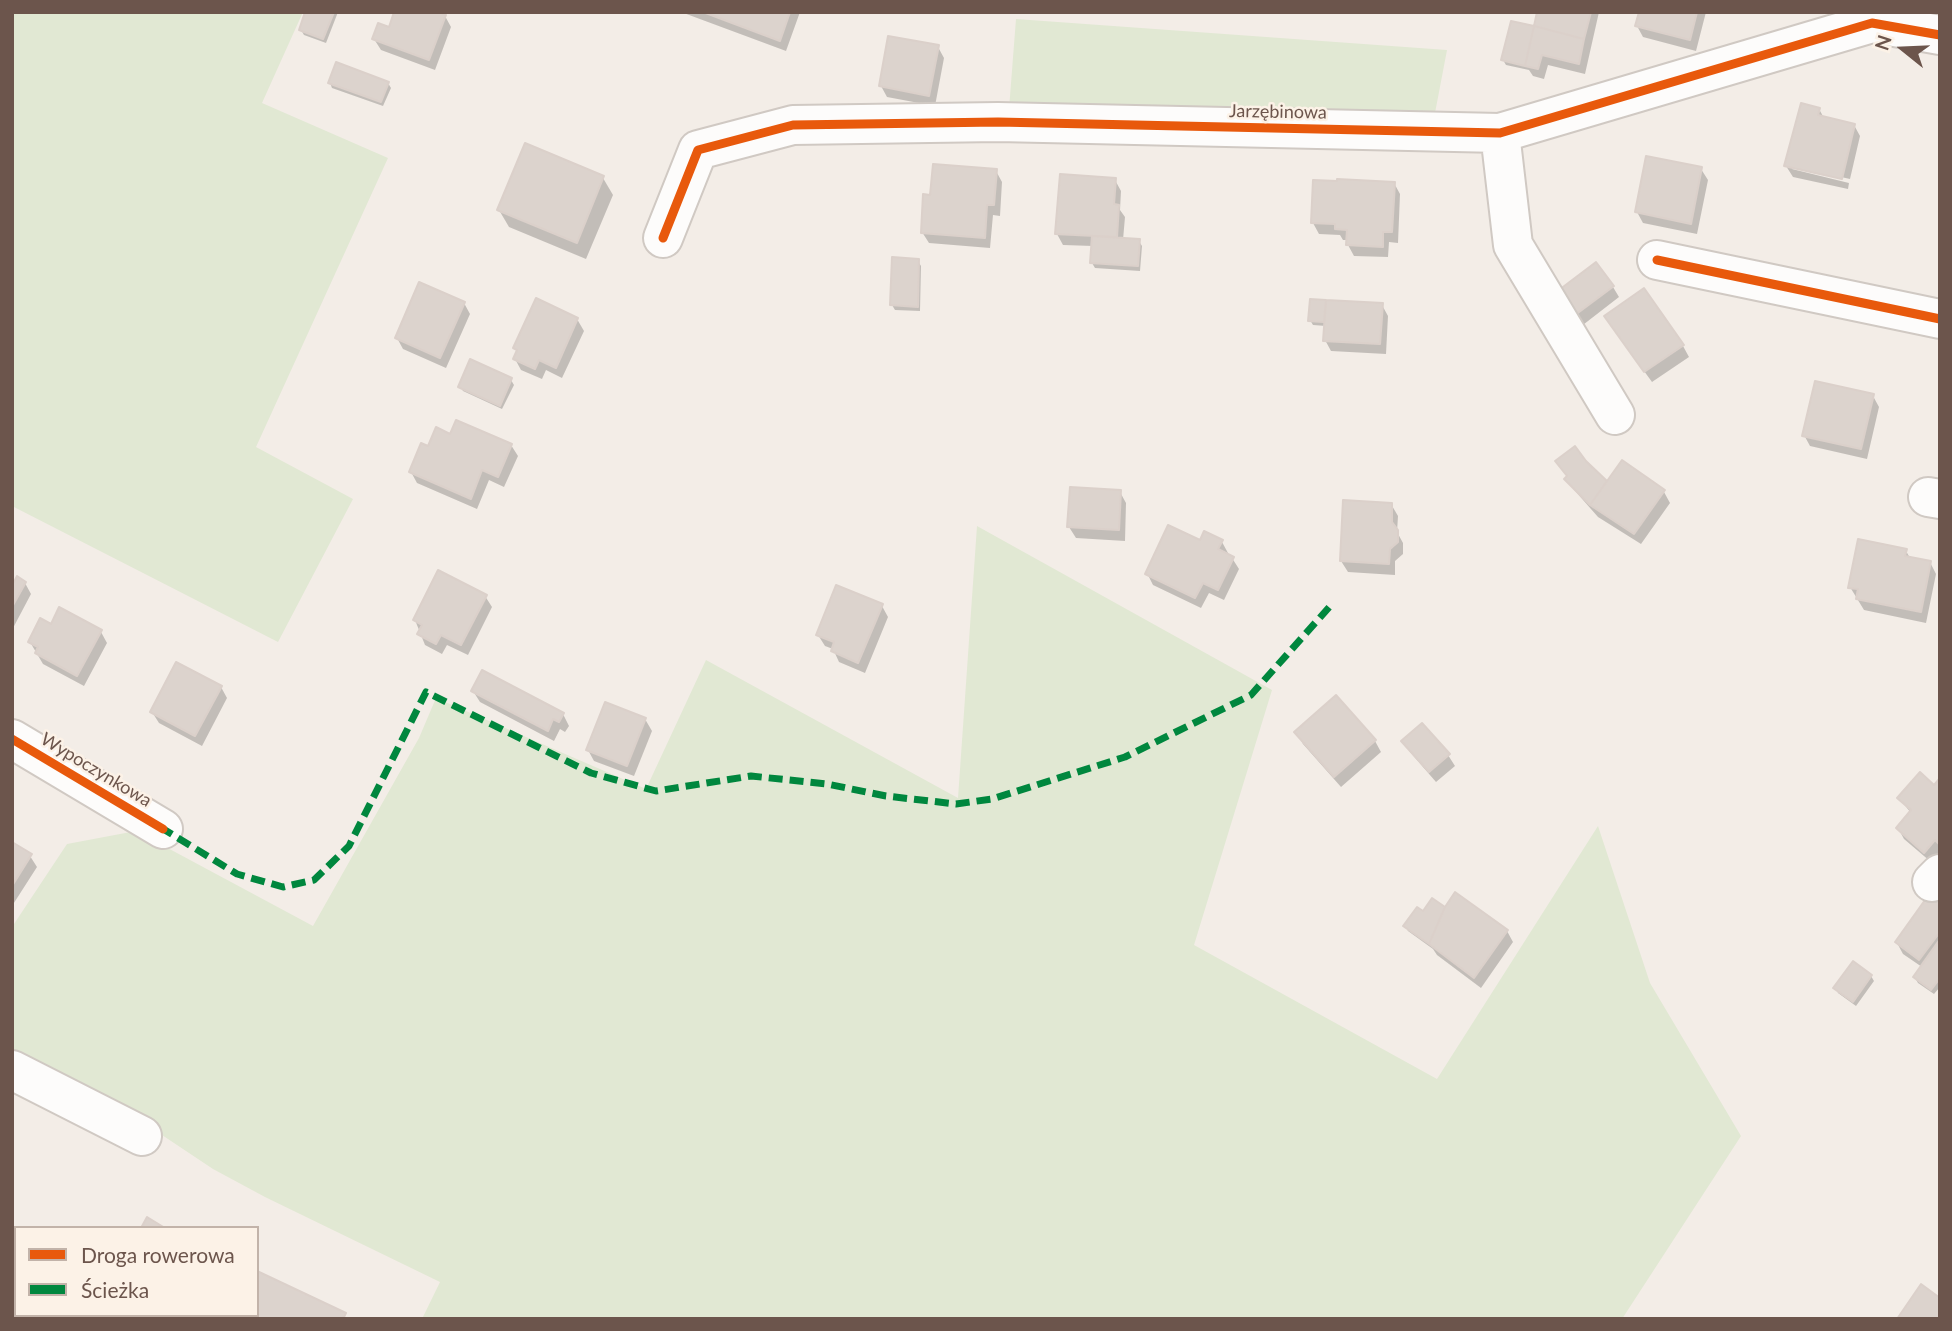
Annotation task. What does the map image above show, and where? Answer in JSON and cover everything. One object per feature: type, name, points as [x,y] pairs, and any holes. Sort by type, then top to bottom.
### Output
[{"type":"street","name":"Jarzębinowa","points":[[663,238],[698,150],[793,125],[998,122],[1500,133],[1872,23],[1893,20],[1940,35]]},
{"type":"street","points":[[1500,133],[1513,245],[1615,415]]},
{"type":"street","points":[[1657,260],[1940,319]]},
{"type":"street","name":"Wypoczynkowa","points":[[12,739],[163,829]]},
{"type":"street","points":[[12,1070],[142,1136]]},
{"type":"green space","points":[[12,12],[303,12],[262,103],[388,158],[256,447],[353,499],[278,642],[12,506]]},
{"type":"green space","points":[[1016,19],[1447,50],[1435,113],[1009,109]]},
{"type":"green space","points":[[977,526],[1272,690],[1194,945],[1437,1079],[1598,826],[1650,983],[1741,1136],[1622,1319],[422,1319],[440,1282],[265,1197],[213,1169],[138,1119],[12,1057],[12,927],[67,844],[136,831],[313,926],[419,738],[436,698],[646,789],[706,660],[958,798]]},
{"type":"building","points":[[305,12],[334,12],[323,39],[299,30]]},
{"type":"building","points":[[394,12],[439,12],[446,15],[429,60],[372,39],[378,23],[389,27]]},
{"type":"building","points":[[703,12],[790,12],[780,41]]},
{"type":"building","points":[[1537,12],[1591,12],[1584,39],[1534,26]]},
{"type":"building","points":[[1639,12],[1697,12],[1690,40],[1635,26]]},
{"type":"building","points":[[1511,21],[1534,26],[1525,66],[1501,60]]},
{"type":"building","points":[[1534,26],[1584,39],[1579,64],[1542,55],[1538,69],[1525,66]]},
{"type":"building","points":[[888,36],[939,45],[929,96],[879,86]]},
{"type":"building","points":[[336,62],[389,82],[381,102],[328,83]]},
{"type":"building","points":[[1801,103],[1820,108],[1818,115],[1855,124],[1842,179],[1784,166]]},
{"type":"building","points":[[525,143],[604,176],[577,243],[497,210]]},
{"type":"building","points":[[1646,156],[1702,167],[1691,224],[1635,212]]},
{"type":"building","points":[[933,164],[997,169],[994,205],[987,205],[985,238],[921,233],[923,194],[930,195]]},
{"type":"building","points":[[1060,174],[1116,178],[1114,204],[1119,205],[1117,237],[1055,234]]},
{"type":"building","points":[[1313,180],[1395,182],[1392,232],[1383,232],[1383,247],[1346,245],[1347,230],[1335,229],[1335,224],[1311,223]]},
{"type":"building","points":[[1092,236],[1140,239],[1138,266],[1090,263]]},
{"type":"building","points":[[892,257],[919,259],[918,307],[890,305]]},
{"type":"building","points":[[1596,262],[1614,286],[1571,318],[1555,293]]},
{"type":"building","points":[[419,282],[465,302],[440,358],[395,338]]},
{"type":"building","points":[[1644,288],[1684,345],[1644,372],[1604,316]]},
{"type":"building","points":[[536,298],[578,318],[556,368],[539,360],[535,369],[513,359],[517,350],[513,348]]},
{"type":"building","points":[[1310,299],[1326,300],[1324,322],[1308,321]]},
{"type":"building","points":[[1326,300],[1383,303],[1380,344],[1323,341]]},
{"type":"building","points":[[470,359],[512,378],[500,406],[458,387]]},
{"type":"building","points":[[1815,381],[1874,394],[1861,449],[1802,436]]},
{"type":"building","points":[[456,420],[512,444],[498,477],[482,470],[471,499],[409,472],[421,443],[428,446],[436,427],[450,434]]},
{"type":"building","points":[[1575,446],[1607,481],[1590,505],[1564,479],[1567,476],[1555,461]]},
{"type":"building","points":[[1622,460],[1665,490],[1634,534],[1590,505]]},
{"type":"building","points":[[1070,487],[1121,490],[1119,530],[1067,527]]},
{"type":"building","points":[[1343,500],[1392,503],[1392,522],[1398,530],[1398,542],[1390,549],[1389,564],[1340,561]]},
{"type":"building","points":[[1168,525],[1200,540],[1204,531],[1223,540],[1218,549],[1234,557],[1218,590],[1203,583],[1195,598],[1145,574]]},
{"type":"building","points":[[1858,539],[1907,549],[1905,556],[1931,561],[1921,612],[1856,599],[1858,589],[1848,588]]},
{"type":"building","points":[[438,570],[487,595],[461,645],[441,635],[436,644],[417,634],[422,625],[413,620]]},
{"type":"building","points":[[17,576],[26,582],[12,607],[12,581],[14,582]]},
{"type":"building","points":[[836,585],[883,604],[858,663],[831,651],[834,642],[816,635]]},
{"type":"building","points":[[59,607],[102,630],[77,676],[35,653],[38,647],[28,642],[40,618],[51,624]]},
{"type":"building","points":[[176,662],[222,686],[195,736],[150,712]]},
{"type":"building","points":[[482,670],[564,713],[559,722],[553,719],[548,731],[471,691]]},
{"type":"building","points":[[1336,695],[1376,740],[1334,777],[1294,732]]},
{"type":"building","points":[[605,702],[646,718],[627,766],[586,750]]},
{"type":"building","points":[[1422,723],[1450,754],[1429,772],[1401,741]]},
{"type":"building","points":[[1920,772],[1934,785],[1940,778],[1940,845],[1935,840],[1924,853],[1896,828],[1911,810],[1897,798]]},
{"type":"building","points":[[12,842],[32,854],[12,886]]},
{"type":"building","points":[[1455,892],[1508,930],[1474,978],[1429,944],[1445,907]]},
{"type":"building","points":[[1930,893],[1940,900],[1940,932],[1919,960],[1895,942]]},
{"type":"building","points":[[1432,898],[1445,907],[1429,944],[1403,926],[1417,907],[1423,911]]},
{"type":"building","points":[[1940,939],[1940,978],[1931,990],[1913,977]]},
{"type":"building","points":[[1853,961],[1872,975],[1853,1002],[1833,988]]},
{"type":"building","points":[[147,1217],[162,1226],[142,1226]]},
{"type":"building","points":[[259,1272],[346,1313],[343,1319],[233,1319],[259,1317]]},
{"type":"building","points":[[1921,1284],[1940,1298],[1940,1319],[1897,1319]]},
{"type":"marked path","points":[[160,827],[237,874],[283,887],[314,880],[349,846],[426,692],[591,773],[656,791],[751,776],[827,784],[886,796],[956,804],[992,799],[1125,757],[1251,695],[1332,604]]},
{"type":"cycle path","points":[[663,238],[698,150],[793,125],[998,122],[1500,133],[1872,23],[1940,35]]},
{"type":"cycle path","points":[[1657,260],[1940,319]]},
{"type":"cycle path","points":[[12,739],[163,829]]}]
